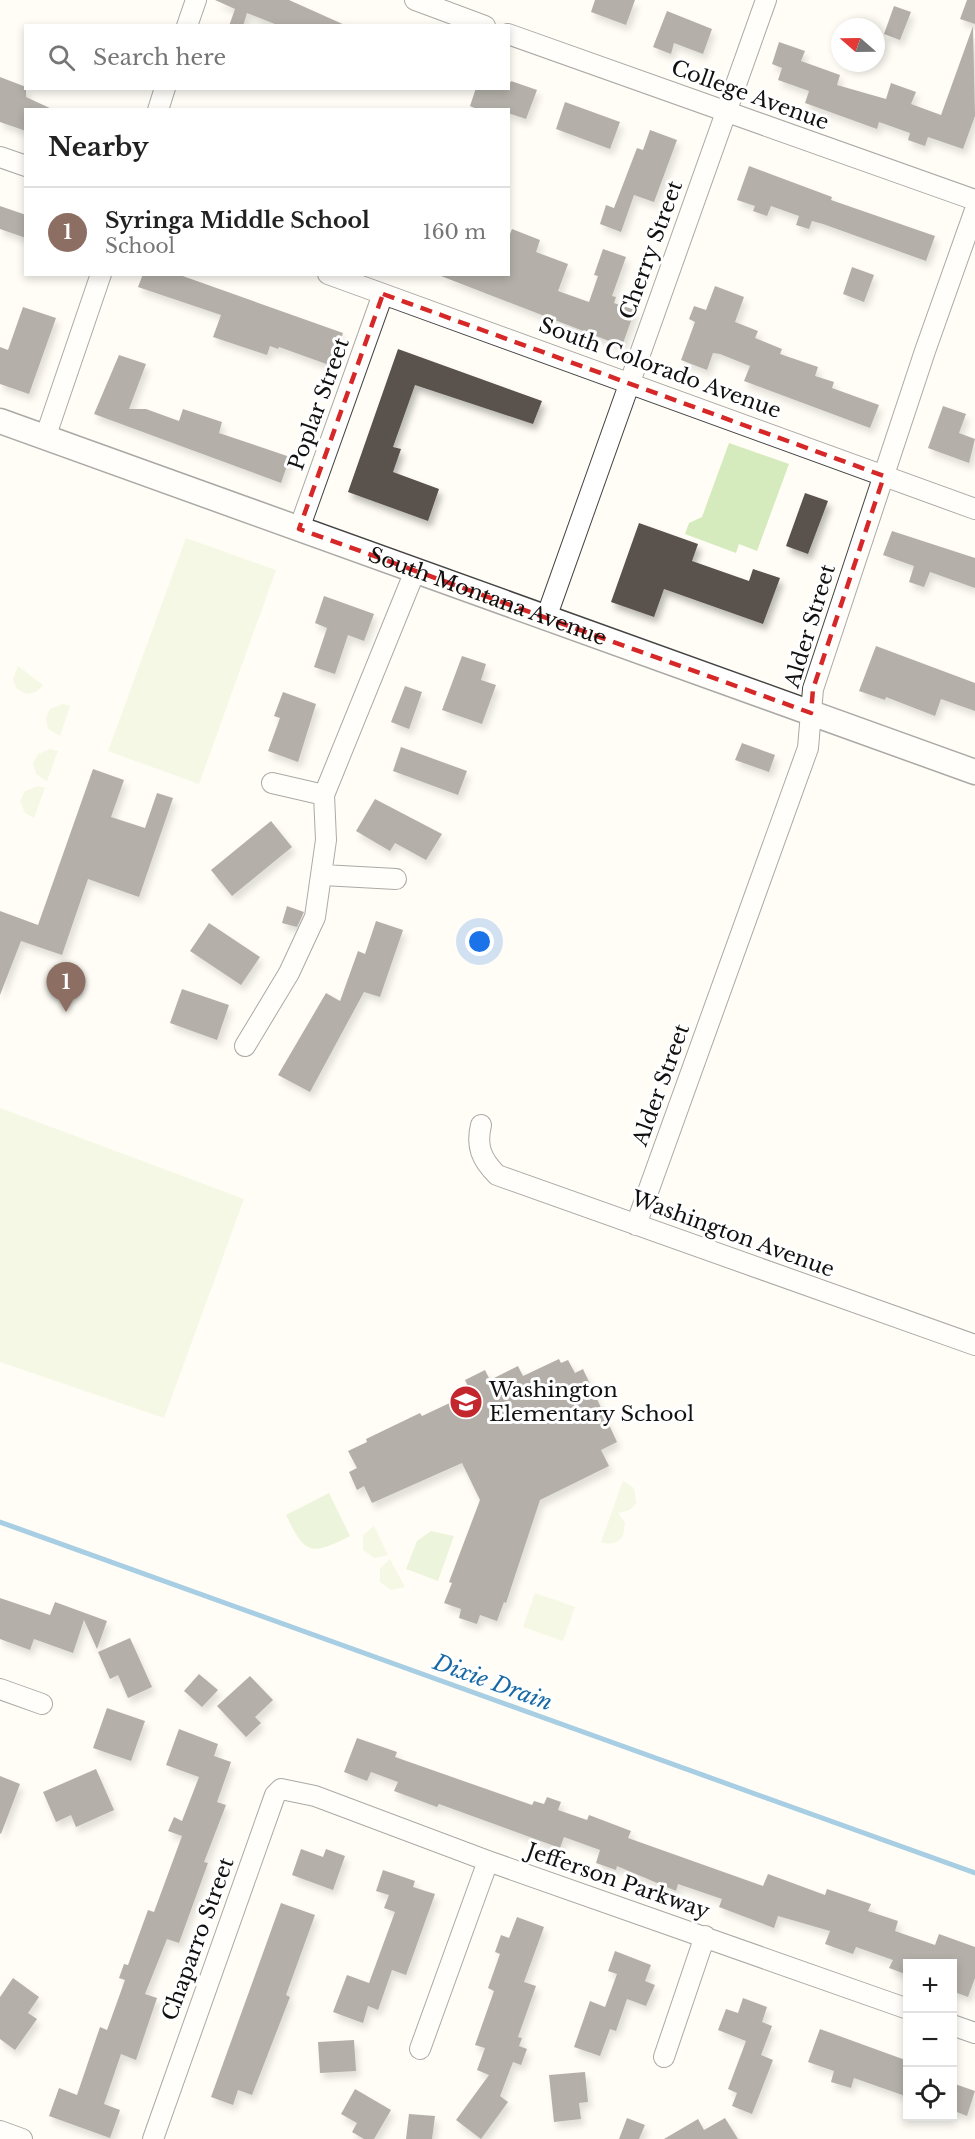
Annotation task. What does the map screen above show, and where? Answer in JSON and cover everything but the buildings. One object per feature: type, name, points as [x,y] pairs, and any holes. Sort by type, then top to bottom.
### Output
[{"type":"street","points":[[188,24],[196,0]]},
{"type":"street","points":[[415,0],[480,24]]},
{"type":"street","name":"Cherry Street","points":[[546,618],[766,0]]},
{"type":"street","name":"College Avenue","points":[[510,35],[975,200]]},
{"type":"street","points":[[159,108],[164,90]]},
{"type":"street","points":[[0,157],[24,165]]},
{"type":"street","name":"Alder Street","points":[[636,1225],[808,748],[813,689],[925,351],[975,210]]},
{"type":"street","points":[[45,438],[100,276]]},
{"type":"street","name":"South Colorado Avenue","points":[[334,276],[975,509]]},
{"type":"street","name":"Poplar Street","points":[[299,529],[383,294]]},
{"type":"street","name":"South Montana Avenue","points":[[0,422],[975,772]]},
{"type":"street","points":[[245,1046],[289,973],[315,917],[326,840],[324,795],[415,571]]},
{"type":"street","points":[[272,783],[324,795]]},
{"type":"street","points":[[322,875],[396,879]]},
{"type":"street","name":"Washington Avenue","points":[[481,1125],[478,1147],[482,1158],[497,1175],[975,1345]]},
{"type":"street","points":[[0,1689],[42,1704]]},
{"type":"street","name":"Chaparro Street","points":[[153,2139],[275,1796],[281,1789],[313,1796]]},
{"type":"street","name":"Jefferson Parkway","points":[[313,1796],[488,1861],[903,2007]]},
{"type":"street","points":[[420,2049],[488,1861]]},
{"type":"street","points":[[664,2057],[705,1936]]},
{"type":"street","points":[[957,2027],[975,2033]]},
{"type":"street","points":[[0,2131],[22,2139]]},
{"type":"highlighted area","points":[[383,294],[884,476],[813,689],[811,713],[299,529]]},
{"type":"green space","points":[[729,443],[789,464],[757,551],[739,544],[736,553],[685,534],[689,523],[702,517]]},
{"type":"green space","points":[[186,538],[276,570],[199,784],[108,751]]},
{"type":"green space","points":[[18,666],[43,685],[36,692],[26,694],[16,688],[13,679]]},
{"type":"green space","points":[[63,704],[70,706],[60,736],[48,729],[46,718],[50,709]]},
{"type":"green space","points":[[50,749],[58,751],[47,781],[36,774],[33,763],[38,754]]},
{"type":"green space","points":[[38,786],[45,788],[34,818],[25,813],[20,801],[25,791]]},
{"type":"green space","points":[[0,1108],[244,1199],[164,1418],[0,1362]]},
{"type":"green space","points":[[623,1481],[634,1488],[636,1503],[630,1510],[618,1513],[625,1523],[621,1539],[613,1543],[601,1542]]},
{"type":"green space","points":[[329,1493],[350,1536],[326,1547],[311,1548],[299,1538],[286,1515]]},
{"type":"green space","points":[[374,1526],[388,1555],[374,1558],[363,1550],[363,1535]]},
{"type":"green space","points":[[431,1531],[454,1536],[438,1581],[406,1569],[417,1541]]},
{"type":"green space","points":[[390,1559],[405,1587],[391,1590],[380,1582],[380,1568]]},
{"type":"green space","points":[[535,1593],[575,1607],[563,1641],[523,1627]]},
{"type":"waterway","name":"Dixie Drain","points":[[0,1522],[975,1873]]},
{"type":"place","name":"Syringa Middle School","points":[[66,1012]]},
{"type":"place","name":"Washington Elementary School","points":[[466,1402]]}]
